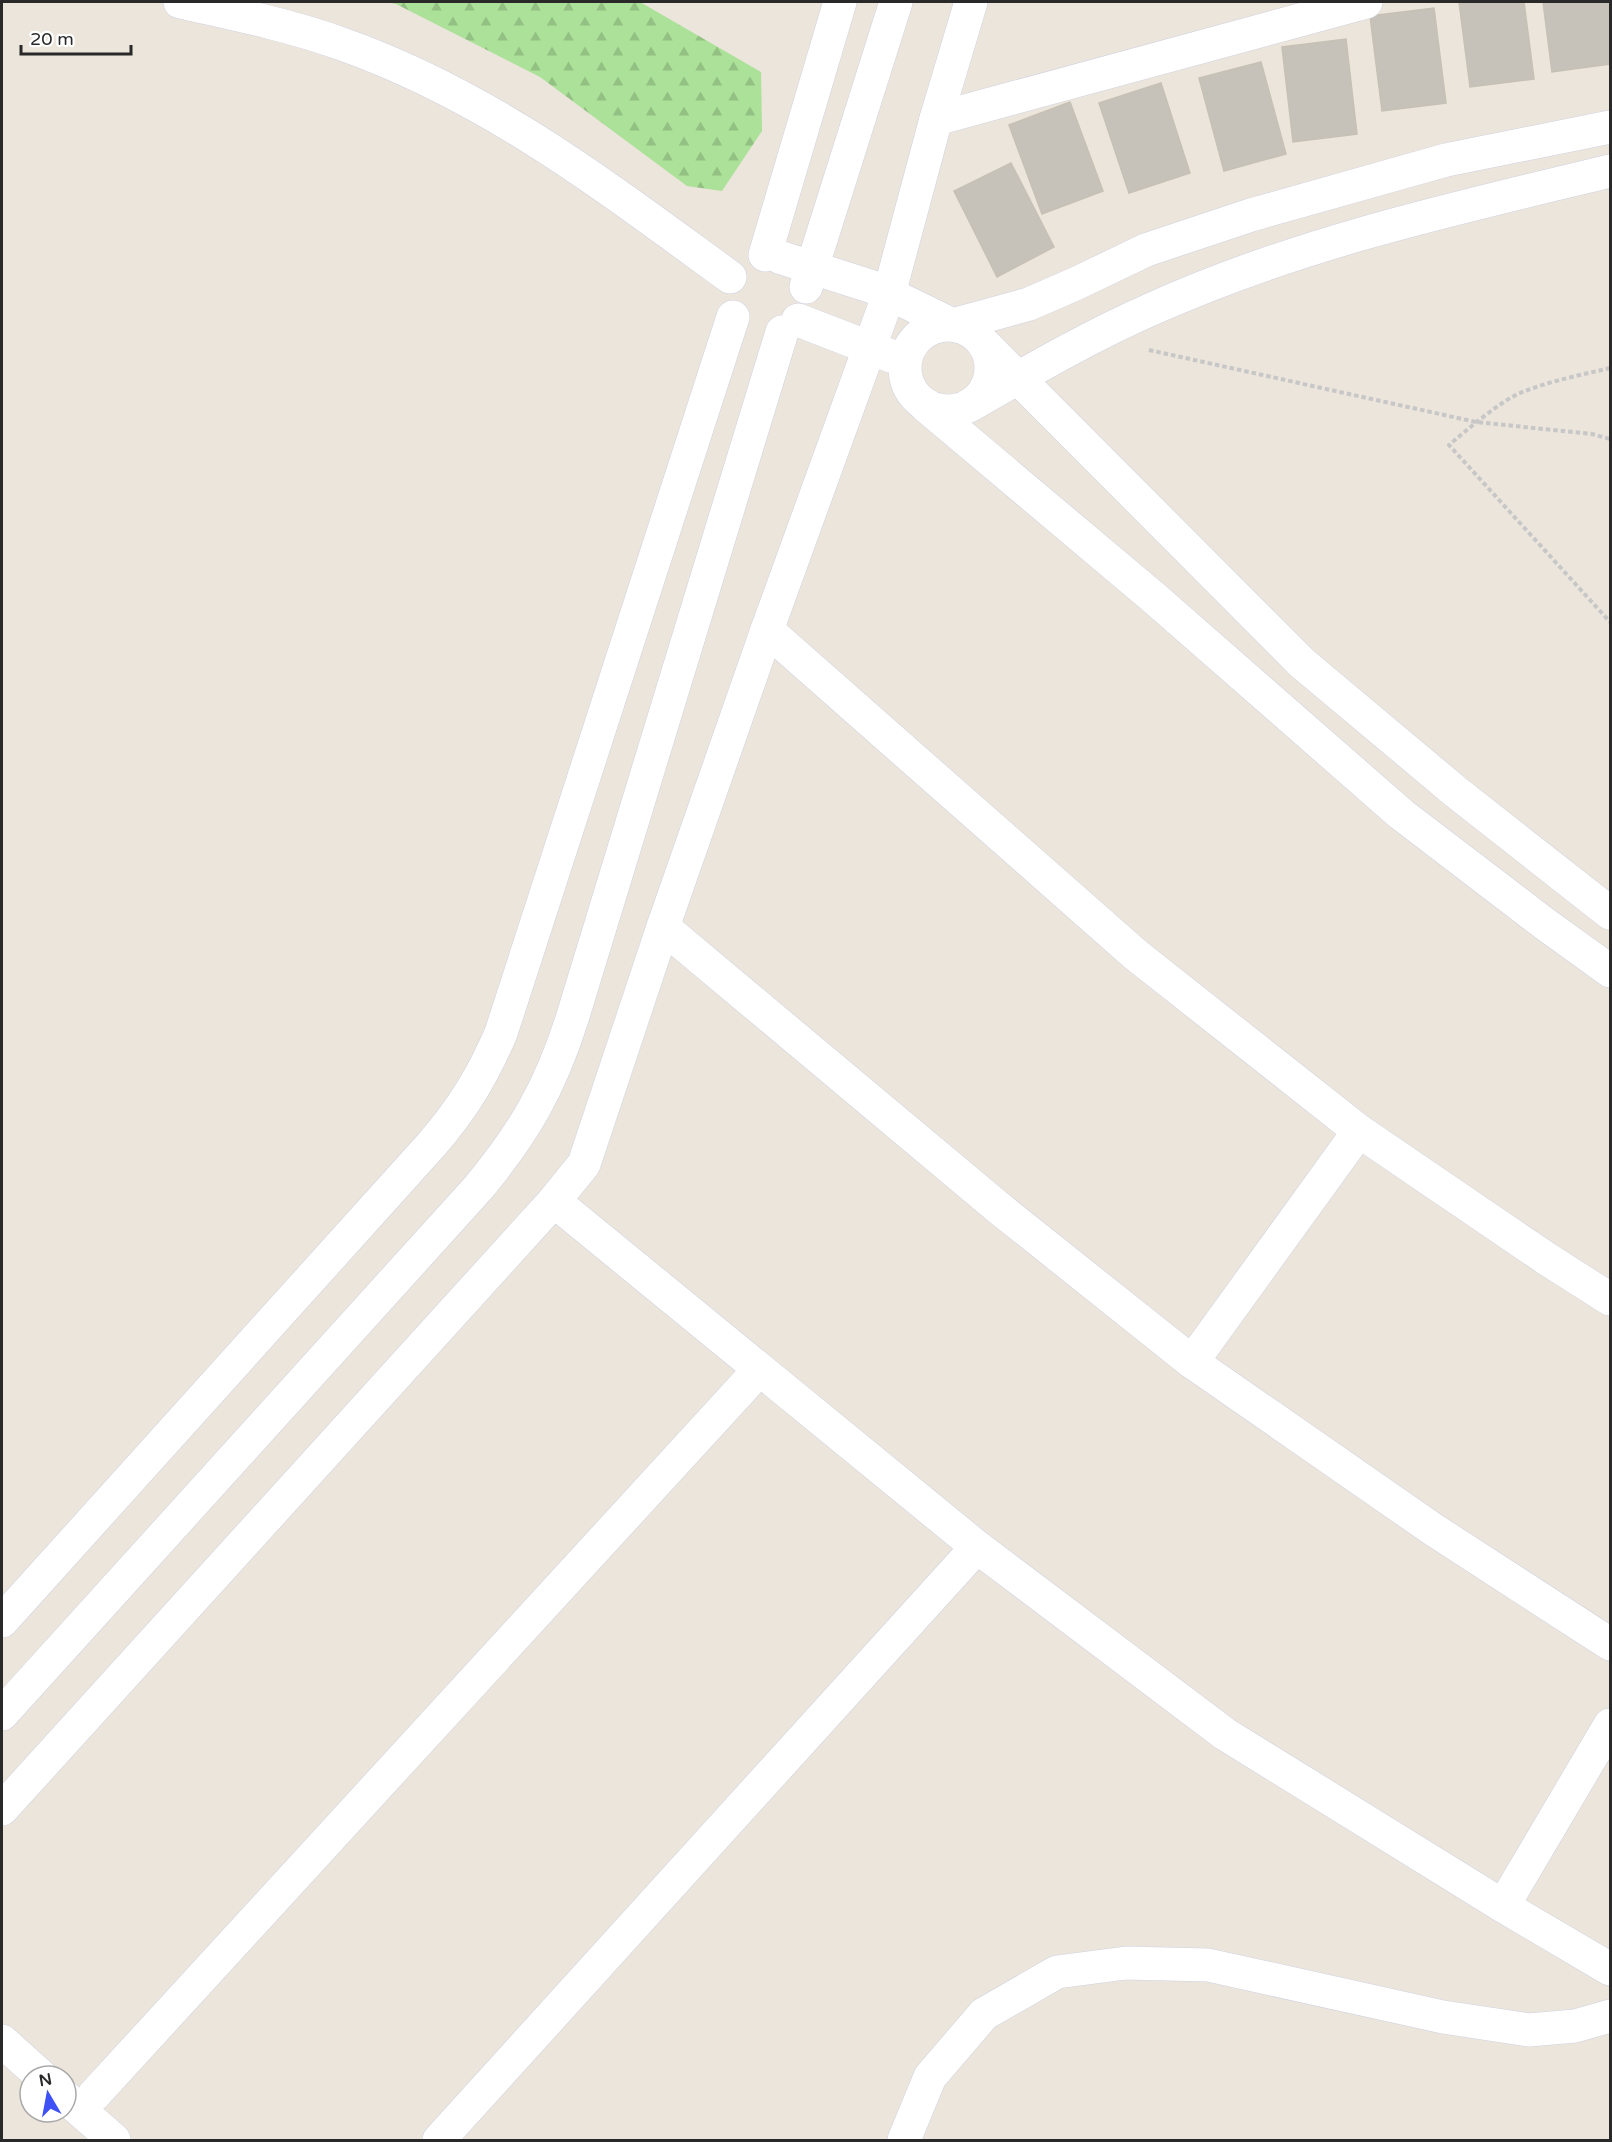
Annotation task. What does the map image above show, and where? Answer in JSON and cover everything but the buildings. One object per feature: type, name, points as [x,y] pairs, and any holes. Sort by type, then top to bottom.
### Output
[{"type":"street","points":[[180,2],[281,24],[343,44],[463,97],[573,163],[730,277]]},
{"type":"street","points":[[772,256],[840,2]]},
{"type":"street","points":[[896,2],[809,277],[807,301],[802,314],[790,326],[768,336],[754,334],[742,328],[732,317],[727,304],[726,290],[730,277],[739,266],[751,258],[772,256],[791,264],[801,274],[809,277],[889,294],[971,332],[1302,663],[1456,792],[1611,913]]},
{"type":"street","points":[[2,1809],[554,1201],[584,1164],[663,927],[767,630],[889,294],[936,118],[971,2]]},
{"type":"street","points":[[936,118],[1366,2]]},
{"type":"street","points":[[1611,127],[1446,160],[1251,215],[1146,250],[1075,285],[1029,304],[927,330],[909,348],[905,361],[905,374],[916,398],[1153,597],[1401,814],[1545,924],[1611,971]]},
{"type":"street","points":[[926,406],[948,411],[969,405],[1090,337],[1156,306],[1274,260],[1382,228],[1611,171]]},
{"type":"street","points":[[2,1620],[432,1144],[473,1091],[501,1033],[732,317]]},
{"type":"street","points":[[790,326],[905,361]]},
{"type":"street","points":[[2,1714],[479,1187],[527,1123],[560,1055],[790,326]]},
{"type":"street","points":[[969,405],[980,397],[991,372],[990,358],[985,345]]},
{"type":"street","points":[[767,630],[1136,955],[1359,1131],[1547,1259],[1611,1299]]},
{"type":"street","points":[[663,927],[1000,1209],[1192,1362],[1434,1530],[1611,1644]]},
{"type":"street","points":[[1192,1362],[1359,1131]]},
{"type":"street","points":[[554,1201],[977,1547],[1225,1734],[1503,1906],[1611,1969]]},
{"type":"street","points":[[114,2140],[80,2097],[759,1370]]},
{"type":"street","points":[[439,2140],[977,1547]]},
{"type":"street","points":[[1503,1906],[1611,1725]]},
{"type":"street","points":[[904,2140],[930,2077],[984,2014],[1057,1972],[1126,1963],[1208,1965],[1443,2017],[1529,2030],[1575,2026],[1611,2016]]},
{"type":"street","points":[[2,2041],[28,2064]]},
{"type":"path","points":[[1149,350],[1476,422],[1592,434],[1611,439]]},
{"type":"path","points":[[1611,368],[1578,375],[1519,394],[1476,422],[1449,445],[1611,622]]},
{"type":"green space","points":[[386,2],[640,2],[761,72],[762,131],[722,191],[687,186],[540,77],[396,4]]}]
